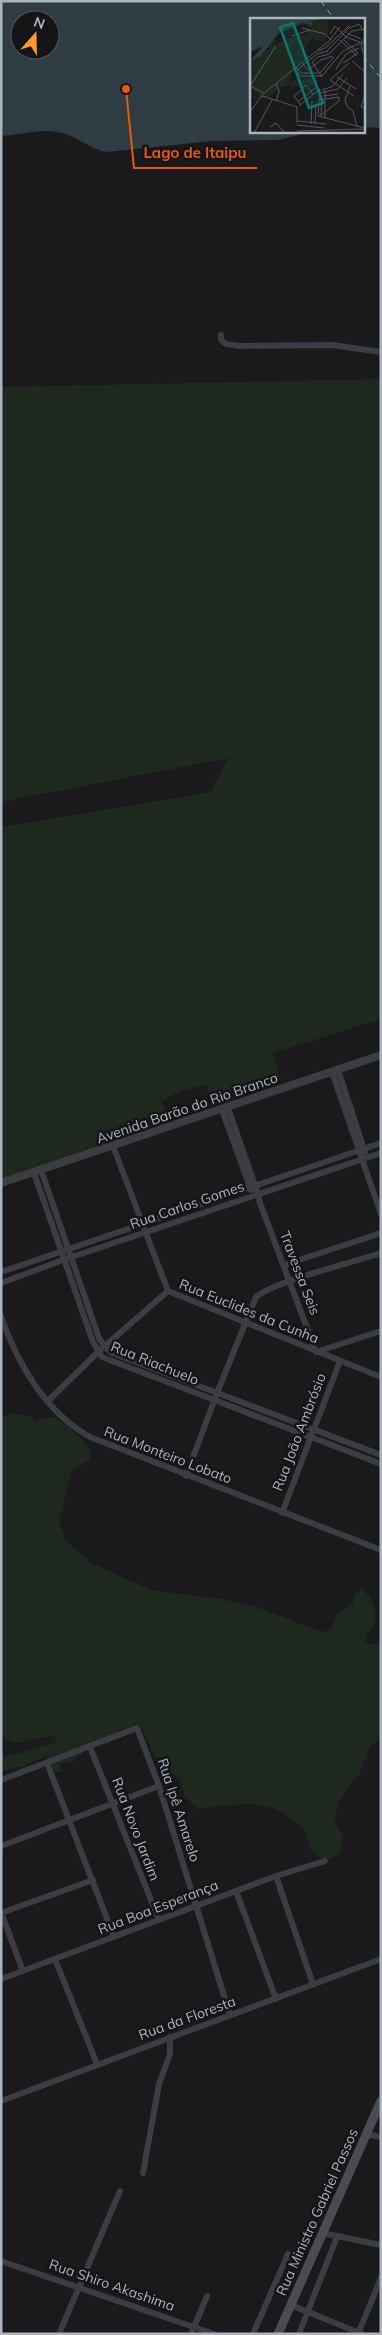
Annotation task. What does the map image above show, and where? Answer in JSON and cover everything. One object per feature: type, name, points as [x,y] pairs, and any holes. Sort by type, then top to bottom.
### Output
[{"type":"main road","name":"Rua Ministro Gabriel Passos","points":[[278,2334],[381,2101]]},
{"type":"street","points":[[221,335],[221,340],[226,344],[239,346],[332,345],[381,352]]},
{"type":"street","name":"Avenida Barão do Rio Branco","points":[[1,1184],[381,1055]]},
{"type":"street","points":[[335,1071],[365,1159],[381,1214]]},
{"type":"street","name":"Travessa Seis","points":[[225,1109],[316,1352]]},
{"type":"street","name":"Rua Carlos Gomes","points":[[1,1272],[381,1143]]},
{"type":"street","name":"Rua Euclides da Cunha","points":[[113,1146],[168,1291],[381,1377]]},
{"type":"street","name":"Rua Carlos Gomes","points":[[1,1283],[63,1260],[381,1153]]},
{"type":"street","name":"Rua Riachuelo","points":[[37,1171],[99,1338],[112,1353],[381,1455]]},
{"type":"street","name":"Rua Riachuelo","points":[[37,1171],[63,1260],[98,1352],[102,1356],[381,1464]]},
{"type":"street","points":[[284,1265],[381,1233]]},
{"type":"street","points":[[186,1476],[214,1400],[256,1297],[261,1293],[290,1282],[381,1253]]},
{"type":"street","points":[[48,1401],[98,1352],[168,1291]]},
{"type":"street","name":"Rua Monteiro Lobato","points":[[1,1316],[17,1357],[48,1401],[76,1430],[90,1438],[186,1476],[381,1550]]},
{"type":"street","points":[[316,1352],[381,1331]]},
{"type":"street","name":"Rua João Ambrósio","points":[[282,1512],[312,1429],[340,1361]]},
{"type":"street","name":"Rua Ipê Amarelo","points":[[90,1747],[137,1728],[159,1786],[230,2015]]},
{"type":"street","points":[[1,1780],[90,1747]]},
{"type":"street","name":"Rua Novo Jardim","points":[[90,1747],[158,1920]]},
{"type":"street","points":[[47,1763],[114,1937]]},
{"type":"street","points":[[1,1846],[159,1786]]},
{"type":"street","name":"Rua Boa Esperança","points":[[1,1979],[276,1876],[325,1861]]},
{"type":"street","points":[[276,1876],[313,1984]]},
{"type":"street","points":[[22,1971],[1,1913],[93,1880]]},
{"type":"street","points":[[236,1891],[276,1999]]},
{"type":"street","name":"Rua da Floresta","points":[[1,2101],[381,1958]]},
{"type":"street","points":[[55,1959],[97,2064]]},
{"type":"street","points":[[143,2173],[159,2084],[170,2054],[170,2037]]},
{"type":"street","points":[[366,2134],[381,2137]]},
{"type":"street","points":[[59,2334],[120,2191]]},
{"type":"street","points":[[322,2233],[381,2245]]},
{"type":"street","points":[[299,2334],[337,2237]]},
{"type":"street","points":[[253,2334],[288,2254]]},
{"type":"street","name":"Rua Shiro Akashima","points":[[1,2261],[214,2334]]},
{"type":"street","points":[[291,2305],[359,2333],[381,2278]]},
{"type":"street","points":[[191,2334],[207,2296]]},
{"type":"shaded area","points":[[1,1],[381,1],[381,128],[364,127],[364,18],[250,18],[250,132],[311,132],[278,140],[212,141],[107,152],[68,135],[51,131],[1,136]]},
{"type":"shaded area","points":[[381,379],[381,1019],[273,1053],[281,1081],[218,1103],[211,1099],[205,1085],[180,1091],[162,1101],[169,1120],[1,1181],[1,827],[211,792],[228,758],[1,802],[1,387]]},
{"type":"shaded area","points":[[12,1413],[29,1416],[36,1422],[50,1417],[60,1420],[76,1433],[92,1453],[88,1461],[72,1469],[59,1522],[65,1539],[91,1563],[151,1590],[221,1599],[256,1607],[323,1632],[331,1629],[338,1613],[353,1604],[354,1595],[361,1589],[370,1598],[376,1617],[372,1629],[367,1633],[365,1642],[373,1645],[381,1640],[381,1738],[370,1746],[360,1773],[348,1786],[339,1802],[334,1820],[343,1836],[339,1854],[323,1861],[311,1849],[303,1829],[292,1818],[268,1807],[242,1804],[200,1809],[185,1798],[180,1780],[160,1766],[140,1725],[118,1731],[109,1743],[98,1746],[86,1745],[83,1753],[70,1763],[59,1763],[62,1772],[55,1772],[46,1756],[23,1766],[1,1771],[1,1756],[20,1753],[54,1743],[57,1739],[54,1735],[18,1743],[10,1741],[1,1734],[1,1417]]},
{"type":"ferry route","points":[[321,1],[333,18]]},
{"type":"ferry route","points":[[364,57],[381,78]]},
{"type":"place","name":"Lago de Itaipu","points":[[126,89]]}]
